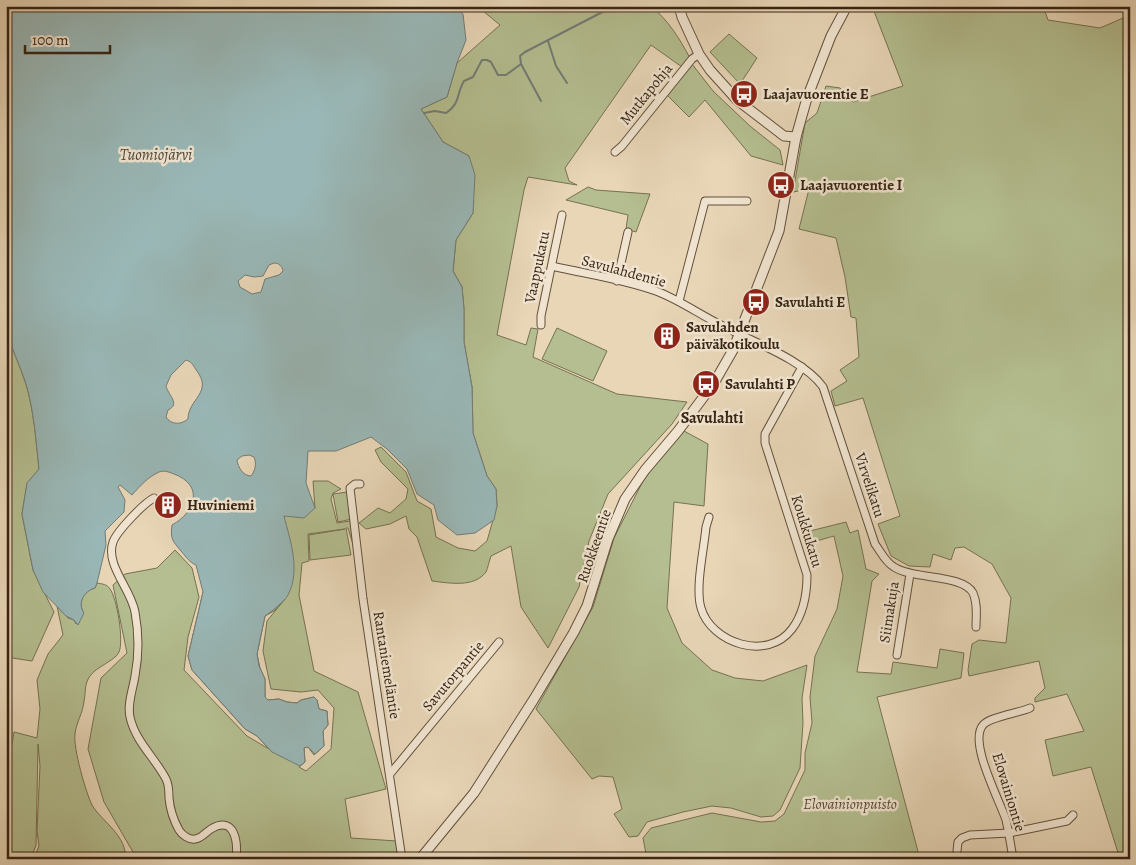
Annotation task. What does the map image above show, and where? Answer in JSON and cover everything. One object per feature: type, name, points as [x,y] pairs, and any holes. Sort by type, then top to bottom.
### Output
[{"type":"street","points":[[679,6],[699,54],[710,70],[737,100],[784,136],[796,137]]},
{"type":"street","name":"Ruokkeentie","points":[[420,859],[474,793],[574,632],[587,606],[608,539],[625,499],[645,470],[714,383],[726,364],[779,231],[796,137],[817,70],[836,24],[847,6]]},
{"type":"street","name":"Mutkapohja","points":[[615,152],[622,146],[692,59],[699,54]]},
{"type":"street","points":[[679,301],[705,201],[747,201]]},
{"type":"street","name":"Vaappukatu","points":[[540,325],[562,216]]},
{"type":"street","points":[[617,281],[628,232]]},
{"type":"street","name":"Savulahdentie","points":[[552,266],[654,291],[679,301],[739,334]]},
{"type":"street","name":"Virvelikatu","points":[[739,334],[802,366],[817,378],[823,387],[875,544],[885,559],[895,568],[916,576],[965,584],[972,591],[976,602],[976,627]]},
{"type":"street","name":"Koukkukatu","points":[[709,517],[706,527],[699,594],[704,616],[716,631],[730,641],[754,646],[779,639],[792,629],[802,610],[808,593],[807,575],[765,443],[765,434],[802,366]]},
{"type":"street","name":"Rantaniemeläntie","points":[[360,484],[355,484],[350,488],[363,599],[402,859]]},
{"type":"street","points":[[154,498],[144,505],[118,534],[112,547],[112,564],[131,597],[137,624],[138,654],[129,715],[135,732],[166,779],[174,820],[182,834],[196,839],[216,827],[229,828],[233,830],[237,838],[236,859]]},
{"type":"street","name":"Siimakuja","points":[[897,655],[910,574]]},
{"type":"street","name":"Savutorpantie","points":[[390,774],[499,642]]},
{"type":"street","name":"Elovainiontie","points":[[1012,859],[1009,832],[987,774],[978,736],[983,725],[991,720],[1030,708]]},
{"type":"street","points":[[957,851],[958,842],[970,835],[1009,832],[1067,820],[1073,815]]},
{"type":"green space","points":[[459,6],[651,6],[673,30],[690,58],[682,67],[651,45],[565,168],[569,181],[577,185],[528,177],[524,190],[497,335],[526,345],[531,328],[538,329],[533,357],[617,394],[687,402],[672,424],[608,494],[589,541],[579,587],[548,648],[521,607],[511,546],[491,556],[486,572],[475,580],[461,583],[432,581],[417,537],[409,529],[406,516],[390,524],[366,529],[359,523],[378,508],[390,513],[406,499],[408,489],[381,462],[375,450],[381,447],[406,472],[417,501],[431,509],[436,537],[458,548],[475,551],[487,541],[497,506],[496,489],[487,476],[473,433],[472,387],[464,342],[462,287],[453,271],[456,240],[473,213],[469,156],[443,142],[421,109],[447,97],[457,63],[500,25],[483,11]]},
{"type":"green space","points":[[872,6],[1043,6],[1048,20],[1100,28],[1130,15],[1130,859],[1120,859],[1091,767],[1053,776],[1045,740],[1084,731],[1067,694],[1035,702],[1035,698],[1045,688],[1039,661],[969,676],[968,670],[972,644],[979,640],[1006,643],[1011,598],[992,564],[964,547],[955,548],[951,560],[933,554],[930,567],[909,566],[891,556],[878,524],[900,516],[863,398],[835,406],[831,391],[847,381],[840,370],[859,357],[856,318],[851,317],[845,277],[836,238],[799,229],[809,189],[793,192],[805,123],[817,113],[826,86],[840,88],[853,102],[903,86]]},
{"type":"green space","points":[[729,34],[757,58],[740,84],[710,52]]},
{"type":"green space","points":[[692,64],[713,91],[750,126],[780,150],[783,165],[751,156],[705,100],[689,117],[667,95]]},
{"type":"green space","points":[[588,187],[596,190],[650,194],[636,232],[626,229],[628,215],[566,200]]},
{"type":"green space","points":[[557,328],[607,351],[593,381],[542,359]]},
{"type":"green space","points":[[6,329],[29,394],[39,469],[27,484],[22,514],[33,570],[54,612],[32,661],[6,657]]},
{"type":"green space","points":[[684,431],[708,444],[704,506],[674,502],[667,608],[682,643],[712,670],[735,678],[763,681],[807,665],[802,698],[803,723],[800,768],[780,810],[773,816],[761,817],[731,808],[712,806],[647,822],[638,836],[629,837],[614,814],[622,809],[613,777],[599,776],[592,779],[536,709],[593,607],[614,538],[645,477]]},
{"type":"green space","points":[[313,481],[328,481],[341,489],[333,493],[331,499],[337,523],[350,521],[353,526],[355,551],[348,528],[346,528],[351,555],[310,560],[309,535],[345,529],[308,534],[309,561],[302,563],[299,595],[314,671],[358,692],[386,789],[345,799],[351,838],[397,841],[400,859],[137,859],[104,802],[88,749],[101,678],[127,653],[113,585],[125,574],[157,568],[175,550],[192,568],[199,597],[188,637],[184,670],[247,736],[269,749],[257,736],[245,729],[192,670],[188,656],[203,592],[284,516],[315,508]],"holes":[[[285,599],[267,621],[263,651],[271,689],[301,692],[318,690],[334,708],[331,749],[306,771],[299,767],[305,762],[304,748],[308,747],[314,755],[324,746],[323,731],[328,725],[327,711],[319,709],[317,700],[314,697],[297,703],[279,699],[268,700],[265,697],[265,679],[257,654],[265,616],[274,611]]]},
{"type":"green space","points":[[347,492],[352,519],[338,522],[333,494]]},
{"type":"green space","name":"Elovainionpuisto","points":[[846,522],[850,533],[858,530],[866,569],[879,574],[872,581],[857,672],[891,674],[893,662],[937,668],[940,649],[964,653],[961,678],[877,697],[920,859],[647,859],[643,838],[651,828],[712,813],[761,822],[775,821],[784,814],[805,770],[805,753],[812,723],[810,697],[815,656],[837,609],[843,576],[834,536],[813,542],[810,531]]},
{"type":"green space","points":[[97,583],[107,586],[113,594],[119,620],[120,647],[117,655],[93,672],[88,679],[75,741],[80,770],[89,799],[96,811],[118,836],[125,851],[125,859],[34,859],[39,846],[37,831],[40,766],[38,744],[36,845],[31,859],[6,859],[6,781],[14,732],[37,738],[40,709],[37,680],[48,654],[63,635],[57,606],[68,618],[74,620],[76,624],[83,612],[81,604],[83,597],[88,591],[95,588]]},
{"type":"water","name":"Tuomiojärvi","points":[[6,6],[453,6],[463,14],[466,40],[447,97],[421,109],[443,142],[469,156],[475,175],[473,213],[456,240],[453,271],[462,287],[464,342],[472,387],[473,433],[487,476],[496,489],[497,506],[494,520],[475,533],[457,535],[438,520],[434,505],[417,494],[407,469],[387,449],[371,437],[336,451],[308,451],[306,483],[315,508],[304,518],[284,516],[293,555],[294,575],[292,585],[284,601],[265,616],[257,654],[259,666],[265,679],[265,697],[268,700],[279,699],[297,703],[314,697],[317,700],[319,709],[327,711],[328,725],[323,731],[324,746],[315,754],[308,747],[304,748],[305,762],[300,766],[272,752],[257,736],[245,729],[192,670],[188,656],[203,592],[196,565],[188,560],[176,545],[171,534],[172,525],[187,513],[193,499],[190,485],[184,479],[163,471],[148,479],[132,495],[120,485],[118,487],[125,500],[124,512],[105,531],[106,545],[97,583],[95,588],[83,598],[81,605],[84,613],[78,625],[74,620],[66,616],[43,592],[33,570],[22,514],[27,483],[39,469],[34,426],[26,384],[6,329]],"holes":[[[274,263],[280,265],[283,271],[279,275],[265,279],[261,292],[252,294],[240,287],[238,281],[245,275],[263,276],[269,265]],[[186,360],[192,363],[201,379],[201,391],[189,412],[188,419],[179,423],[173,423],[166,417],[168,410],[172,408],[174,402],[166,386],[171,375]],[[249,455],[254,457],[255,467],[251,476],[243,473],[238,465],[237,460],[242,456]]]},
{"type":"waterway","points":[[424,113],[435,111],[446,113],[451,109],[456,102],[464,81],[473,77],[482,60],[491,62],[498,75],[506,75],[521,64],[520,56],[525,52],[614,6]]},
{"type":"waterway","points":[[548,41],[556,66],[567,83]]},
{"type":"waterway","points":[[521,64],[541,101]]},
{"type":"place","name":"Laajavuorentie E","points":[[744,94]]},
{"type":"place","name":"Laajavuorentie I","points":[[781,185]]},
{"type":"place","name":"Savulahti E","points":[[756,302]]},
{"type":"place","name":"Savulahden päiväkotikoulu","points":[[667,336]]},
{"type":"place","name":"Savulahti P","points":[[706,384]]},
{"type":"place","name":"Huviniemi","points":[[168,505]]},
{"type":"district","name":"Savulahti","points":[[712,418]]}]
